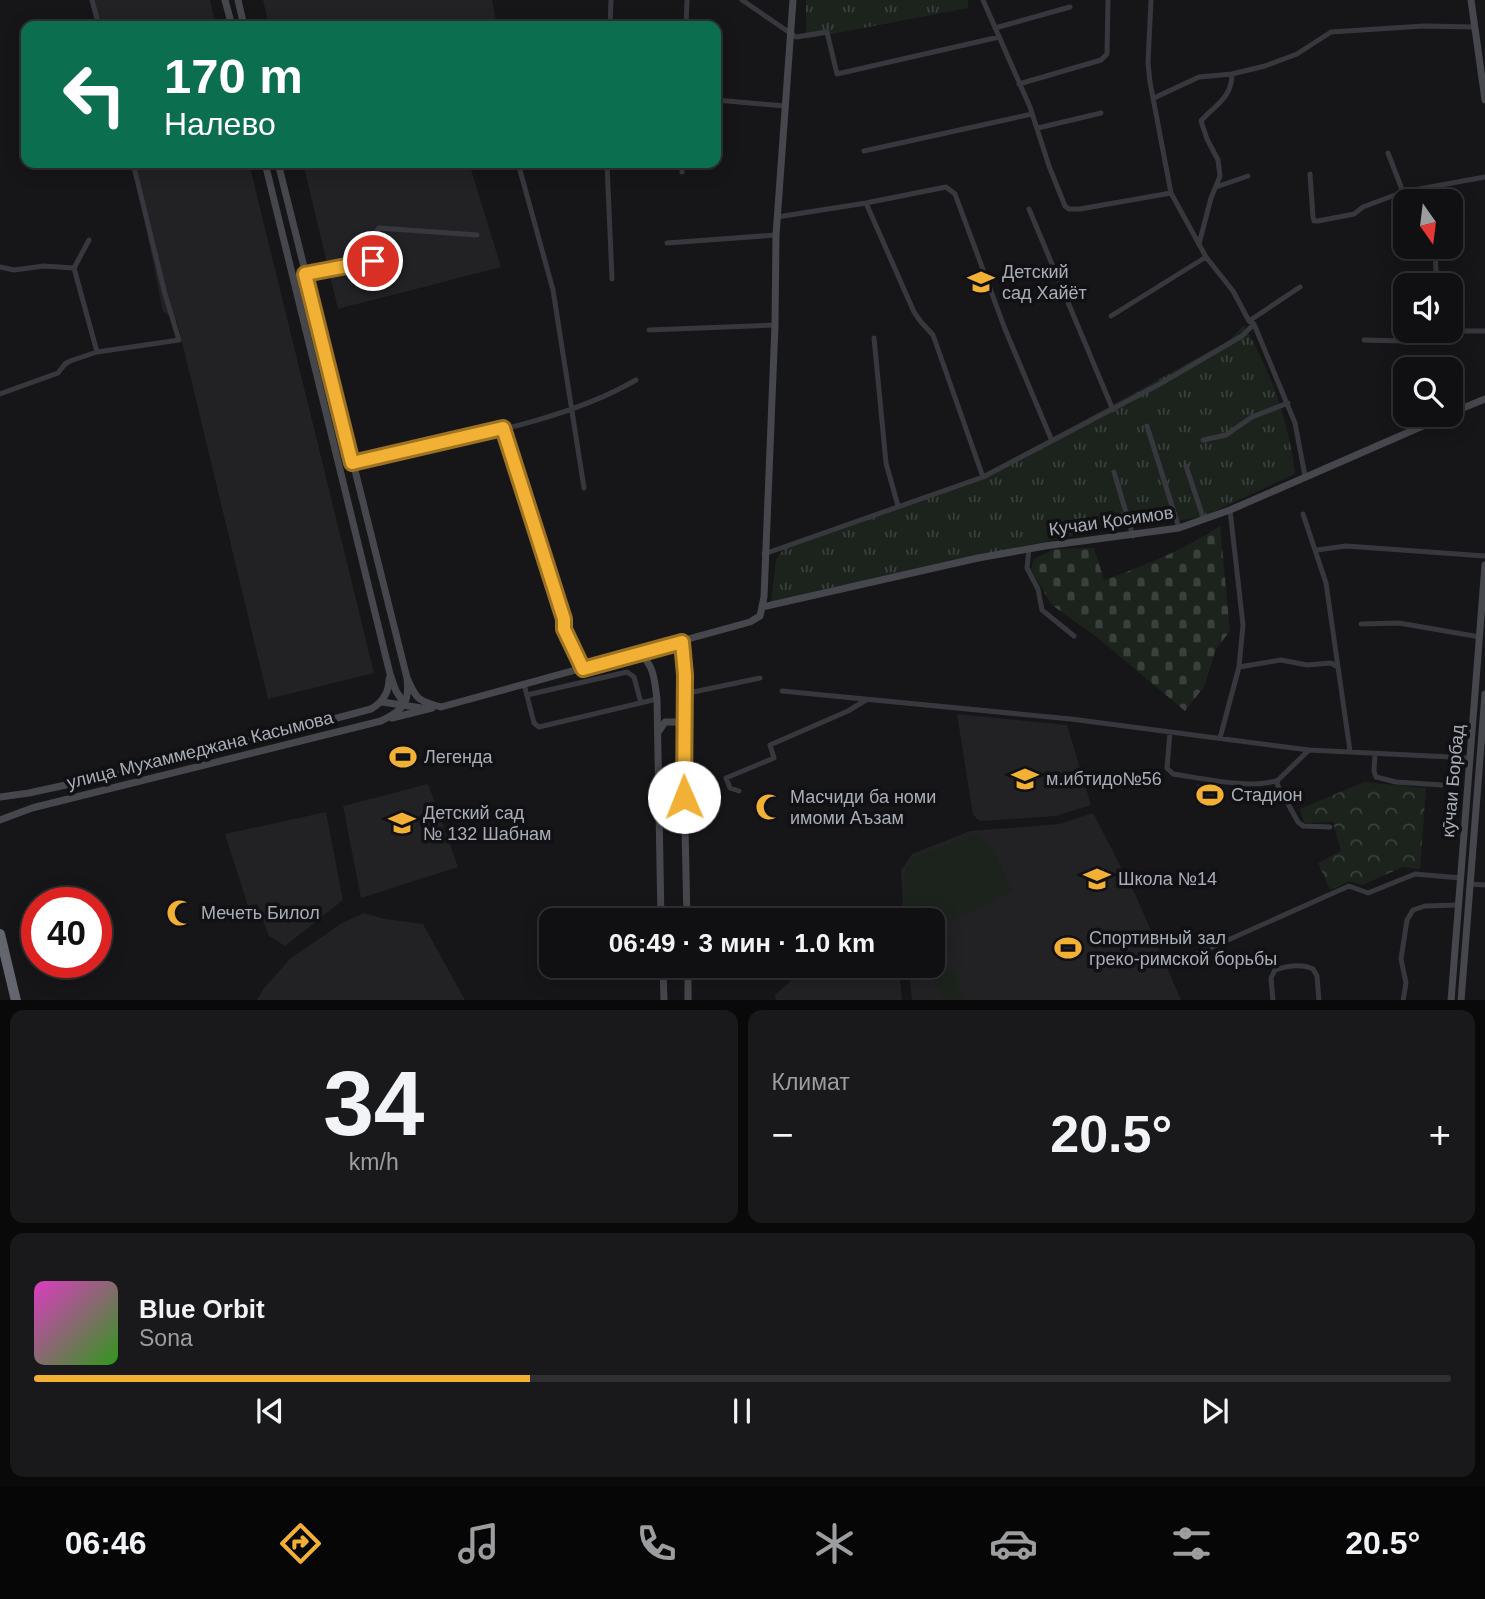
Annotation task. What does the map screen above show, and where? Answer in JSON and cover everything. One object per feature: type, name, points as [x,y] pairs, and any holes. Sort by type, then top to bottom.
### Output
[{"type":"highway","points":[[0,934],[16,1000]]},
{"type":"main road","points":[[225,0],[231,21]]},
{"type":"main road","points":[[238,0],[243,21]]},
{"type":"main road","points":[[381,721],[682,642],[750,622],[760,616],[775,325],[776,235],[793,0]]},
{"type":"main road","points":[[1471,0],[1483,67],[1485,100]]},
{"type":"main road","points":[[266,168],[390,674],[405,705]]},
{"type":"main road","points":[[279,168],[407,678],[414,695],[436,707]]},
{"type":"main road","name":"Кучаи Қосимов","points":[[1463,408],[1485,399]]},
{"type":"main road","name":"Кучаи Қосимов","points":[[762,607],[857,584],[1029,549],[1179,528],[1230,510],[1421,427]]},
{"type":"main road","name":"кӯчаи Борбад","points":[[1451,1000],[1485,565]]},
{"type":"main road","points":[[682,642],[687,908]]},
{"type":"main road","points":[[640,653],[653,670],[657,699],[661,908]]},
{"type":"main road","points":[[0,797],[172,762],[371,709],[382,702],[389,687],[390,674]]},
{"type":"main road","points":[[405,705],[407,678]]},
{"type":"main road","name":"кӯчаи Борбад","points":[[1461,1000],[1485,694]]},
{"type":"main road","points":[[382,702],[436,707]]},
{"type":"main road","name":"улица Мухаммеджана Касымова","points":[[0,820],[32,808],[381,721],[405,705]]},
{"type":"main road","points":[[658,734],[665,722],[672,721],[677,722],[683,735]]},
{"type":"main road","points":[[29,793],[32,808]]},
{"type":"main road","points":[[663,978],[663,1000]]},
{"type":"main road","points":[[688,978],[688,1000]]},
{"type":"street","points":[[92,0],[98,21]]},
{"type":"street","points":[[610,21],[611,0]]},
{"type":"street","points":[[686,21],[687,0]]},
{"type":"street","points":[[742,0],[796,37],[827,32],[837,74],[999,37]]},
{"type":"street","points":[[983,0],[1038,128],[1049,166],[1069,209],[1171,193]]},
{"type":"street","points":[[1019,84],[1101,60],[1107,54],[1108,0]]},
{"type":"street","points":[[1151,0],[1148,63],[1154,111],[1171,193],[1206,257],[1233,291],[1252,322],[1295,423],[1305,476]]},
{"type":"street","points":[[995,28],[1070,7]]},
{"type":"street","points":[[1154,98],[1199,78],[1265,66],[1297,54],[1331,32],[1423,26],[1475,27]]},
{"type":"street","points":[[1199,245],[1203,224],[1220,176],[1219,166],[1201,121],[1226,99],[1232,83],[1232,74]]},
{"type":"street","points":[[721,100],[785,106]]},
{"type":"street","points":[[1038,128],[1101,113]]},
{"type":"street","points":[[864,150],[1032,114]]},
{"type":"street","points":[[1388,153],[1402,189]]},
{"type":"street","points":[[0,394],[58,373],[65,364],[97,352],[179,340],[134,168]]},
{"type":"street","points":[[519,168],[553,290],[584,488]]},
{"type":"street","points":[[607,168],[612,279]]},
{"type":"street","points":[[1310,174],[1314,221],[1354,214],[1363,207],[1393,196]]},
{"type":"street","points":[[1216,187],[1248,176]]},
{"type":"street","points":[[1419,189],[1485,177]]},
{"type":"street","points":[[778,217],[946,187],[955,194],[1005,329],[1052,441]]},
{"type":"street","points":[[866,203],[914,312],[933,335],[983,477]]},
{"type":"street","points":[[1029,209],[1113,410]]},
{"type":"street","points":[[305,274],[373,261],[378,256],[376,232],[379,228],[477,235]]},
{"type":"street","points":[[667,243],[776,235]]},
{"type":"street","points":[[89,240],[74,268],[97,352]]},
{"type":"street","points":[[1111,316],[1206,257]]},
{"type":"street","points":[[0,267],[15,270],[44,266],[74,268]]},
{"type":"street","points":[[764,554],[983,477],[1113,410],[1242,336],[1252,322],[1300,287]]},
{"type":"street","points":[[649,330],[775,325]]},
{"type":"street","points":[[1463,331],[1485,331]]},
{"type":"street","points":[[874,338],[886,463],[898,506]]},
{"type":"street","points":[[1364,340],[1393,341]]},
{"type":"street","points":[[352,463],[503,428],[573,408],[597,400],[636,380]]},
{"type":"street","points":[[1203,440],[1226,435],[1252,417],[1288,403]]},
{"type":"street","points":[[1147,426],[1179,528]]},
{"type":"street","points":[[503,428],[564,619],[564,629],[583,669]]},
{"type":"street","points":[[1186,466],[1204,520]]},
{"type":"street","points":[[1114,472],[1133,536]]},
{"type":"street","points":[[1220,738],[1240,667],[1243,625],[1230,510]]},
{"type":"street","points":[[1303,514],[1326,583],[1350,751]]},
{"type":"street","points":[[1317,550],[1346,546],[1485,556]]},
{"type":"street","points":[[1029,549],[1027,568],[1038,589],[1042,610],[1074,635]]},
{"type":"street","points":[[1361,624],[1399,624],[1480,637]]},
{"type":"street","points":[[1240,667],[1281,660],[1307,665],[1331,663],[1338,667]]},
{"type":"street","points":[[527,695],[627,672],[634,677],[641,703]]},
{"type":"street","points":[[684,694],[760,678]]},
{"type":"street","points":[[524,684],[534,723],[539,727],[657,699]]},
{"type":"street","points":[[782,691],[1071,719],[1309,750],[1470,758]]},
{"type":"street","points":[[739,791],[730,788],[726,778],[774,758],[770,745],[848,711],[866,700]]},
{"type":"street","points":[[1170,732],[1167,768],[1173,774],[1269,783],[1278,780],[1309,750]]},
{"type":"street","points":[[1375,754],[1376,777],[1396,782],[1442,785]]},
{"type":"street","points":[[1278,780],[1277,784],[1298,822],[1303,826],[1330,827]]},
{"type":"street","points":[[1172,965],[1349,886],[1368,893],[1415,874],[1461,878]]},
{"type":"street","points":[[1470,884],[1485,885]]},
{"type":"street","points":[[1403,1000],[1406,983],[1401,959],[1407,920],[1413,910],[1425,906],[1458,905]]},
{"type":"street","points":[[1273,1000],[1271,978],[1275,970],[1299,966],[1313,969],[1317,976],[1319,1000]]},
{"type":"shaded area","points":[[94,0],[210,0],[215,21],[100,21]]},
{"type":"shaded area","points":[[263,0],[492,0],[496,21],[268,21]]},
{"type":"shaded area","points":[[134,168],[250,168],[374,673],[268,699],[177,321],[163,312]]},
{"type":"shaded area","points":[[304,168],[471,168],[501,267],[338,309]]},
{"type":"shaded area","name":"м.ибтидо№56","points":[[957,714],[1067,725],[1091,805],[1056,816],[980,821],[973,815]]},
{"type":"shaded area","points":[[428,784],[458,867],[361,898],[343,806]]},
{"type":"shaded area","points":[[326,812],[343,900],[285,946],[269,936],[257,904],[248,906],[225,834]]},
{"type":"shaded area","points":[[1093,813],[1136,896],[1181,1000],[912,1000],[909,978],[945,978],[945,908],[903,908],[901,871],[912,854],[970,831],[1059,824]]},
{"type":"shaded area","points":[[364,913],[423,924],[465,1000],[257,1000],[264,988],[291,958],[342,923]]},
{"type":"shaded area","points":[[794,978],[900,978],[902,1000],[776,1000],[775,995]]},
{"type":"green space","points":[[806,0],[968,0],[968,8],[806,39]]},
{"type":"green space","points":[[1244,325],[1263,361],[1277,397],[1295,474],[1202,517],[1139,526],[1110,526],[771,603],[776,560],[784,548],[979,478],[1230,340]]},
{"type":"green space","points":[[1220,526],[1230,631],[1216,649],[1204,687],[1185,711],[1098,638],[1052,605],[1031,570],[1034,559],[1055,549],[1094,548],[1104,580],[1164,557]]},
{"type":"green space","points":[[1364,782],[1426,788],[1420,869],[1403,867],[1362,885],[1350,881],[1330,890],[1318,863],[1341,851],[1333,822],[1304,823],[1300,809]]},
{"type":"green space","name":"Стадион","points":[[1197,784],[1225,788],[1222,806],[1195,802]]},
{"type":"green space","points":[[975,833],[995,854],[1013,891],[945,924],[945,908],[905,908],[904,873],[913,858]]},
{"type":"green space","points":[[950,967],[964,996],[943,1000],[932,978],[945,978],[945,969]]},
{"type":"place","name":"Детский сад Хайёт","points":[[981,282]]},
{"type":"place","name":"Легенда","points":[[403,757]]},
{"type":"place","name":"м.ибтидо№56","points":[[1025,779]]},
{"type":"place","name":"Стадион","points":[[1210,795]]},
{"type":"place","name":"Масчиди ба номи имоми Аъзам","points":[[769,807]]},
{"type":"place","name":"Детский сад № 132 Шабнам","points":[[402,823]]},
{"type":"place","name":"Школа №14","points":[[1097,879]]},
{"type":"place","name":"Мечеть Билол","points":[[180,913]]},
{"type":"place","name":"Спортивный зал греко-римской борьбы","points":[[1068,948]]},
{"type":"route","points":[[373,261],[305,274],[352,463],[503,428],[564,619],[564,629],[583,669],[682,642],[685,675],[684,797]]}]
